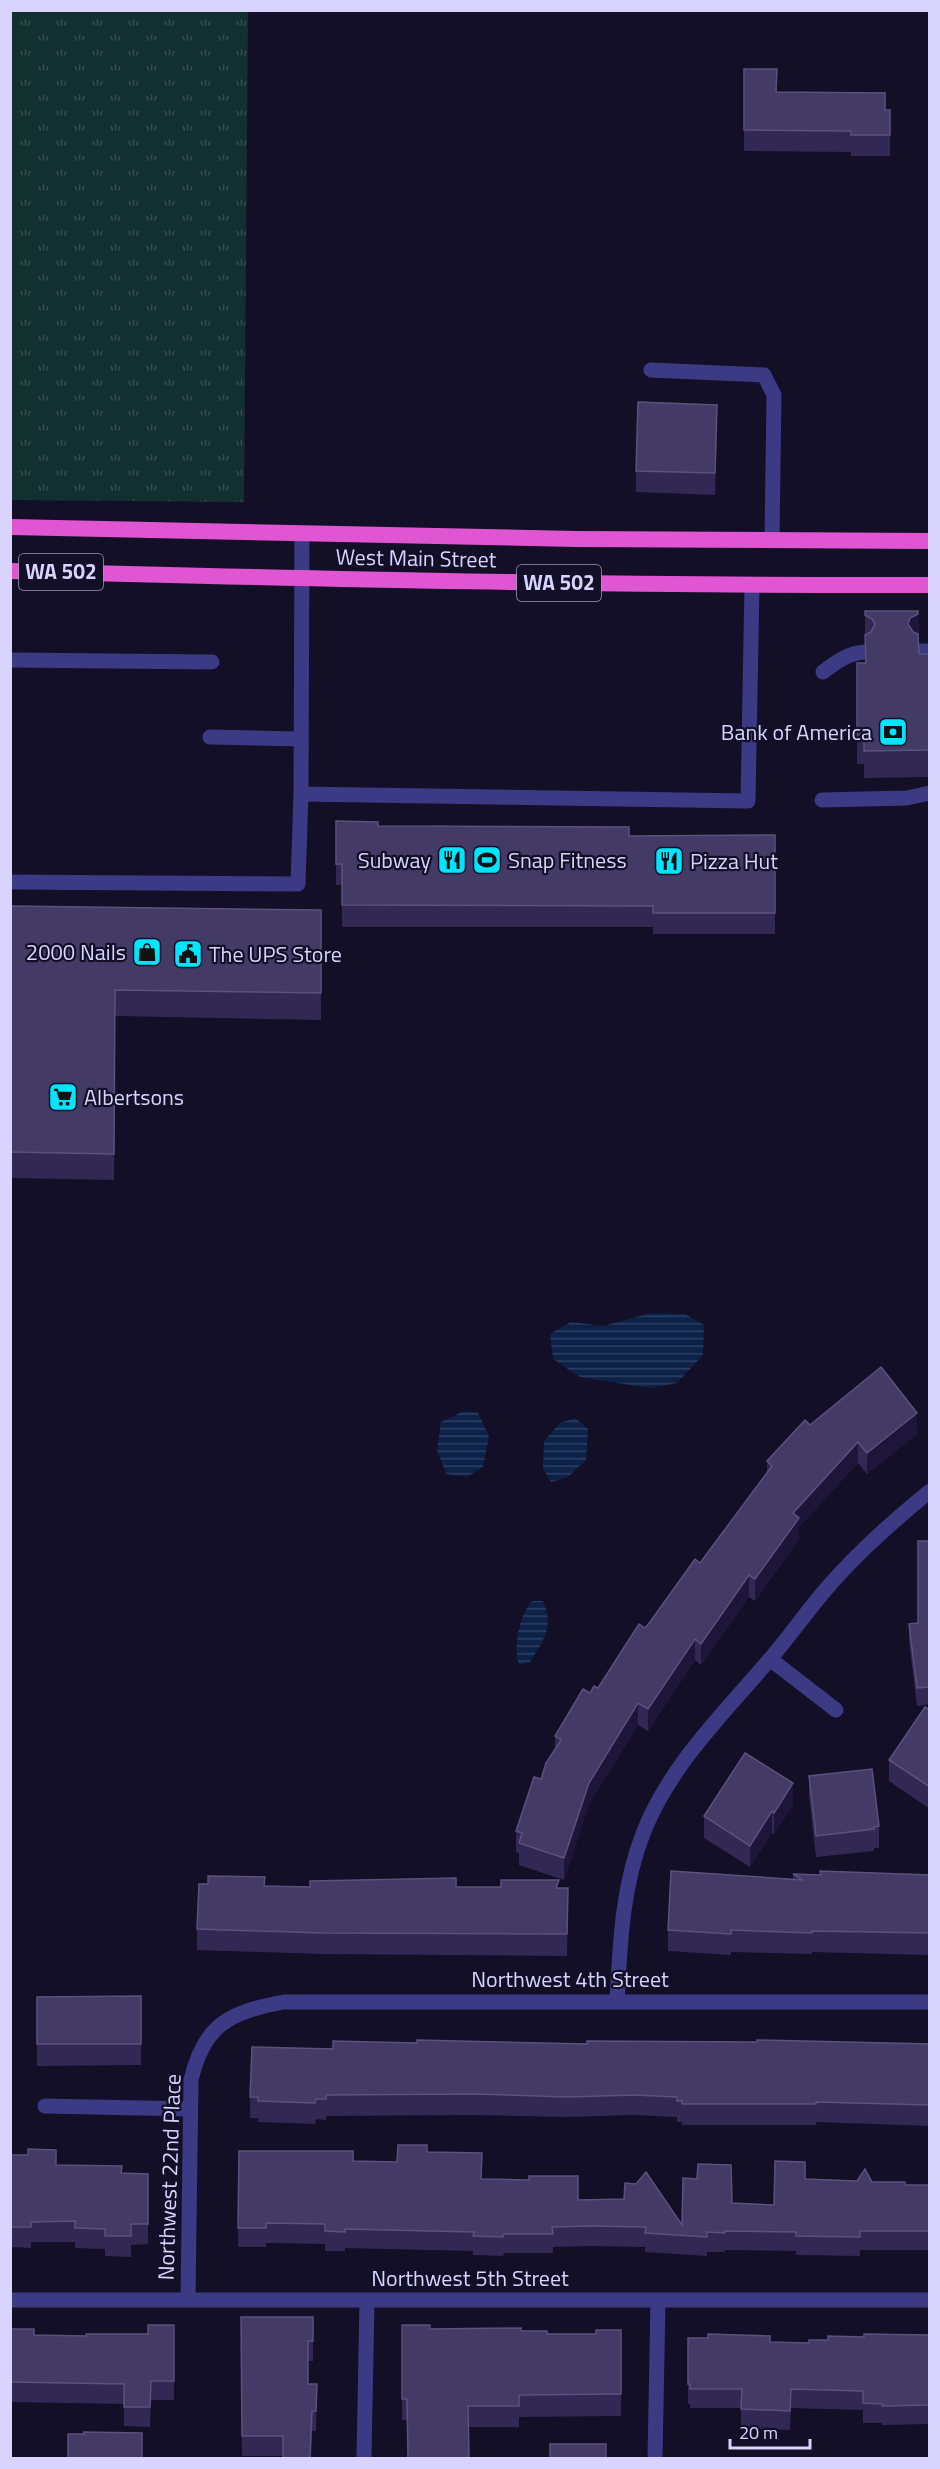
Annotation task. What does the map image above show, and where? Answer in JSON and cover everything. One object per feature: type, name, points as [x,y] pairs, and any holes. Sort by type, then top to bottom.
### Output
[{"type":"highway","name":"West Main Street","points":[[10,527],[302,534],[930,541]]},
{"type":"highway","name":"West Main Street","points":[[10,571],[302,579],[930,585]]},
{"type":"street","points":[[651,370],[764,375],[774,394],[772,540]]},
{"type":"street","points":[[10,882],[298,884],[301,794],[302,534]]},
{"type":"street","points":[[301,794],[748,801],[752,585]]},
{"type":"street","points":[[823,672],[837,661],[856,653],[865,652]]},
{"type":"street","points":[[10,660],[212,662]]},
{"type":"street","points":[[210,737],[301,739]]},
{"type":"street","points":[[822,800],[907,798],[930,793]]},
{"type":"street","points":[[617,2002],[623,1908],[643,1832],[665,1789],[707,1730],[770,1659],[834,1579],[880,1531],[930,1491]]},
{"type":"street","points":[[770,1659],[836,1710]]},
{"type":"street","name":"Northwest 4th Street","points":[[217,2028],[236,2014],[258,2006],[284,2001],[930,2002]]},
{"type":"street","name":"Northwest 22nd Place","points":[[188,2300],[191,2080],[195,2061],[204,2042],[217,2028]]},
{"type":"street","points":[[45,2106],[190,2109]]},
{"type":"street","name":"Northwest 5th Street","points":[[10,2300],[930,2300]]},
{"type":"street","points":[[364,2458],[367,2300]]},
{"type":"street","points":[[655,2458],[658,2300]]},
{"type":"green space","points":[[11,10],[248,11],[244,502],[11,500]]},
{"type":"water","points":[[651,1313],[685,1314],[704,1325],[703,1355],[677,1383],[650,1388],[580,1377],[553,1359],[550,1334],[571,1322],[603,1326]]},
{"type":"water","points":[[464,1411],[478,1413],[489,1437],[483,1467],[467,1477],[446,1474],[437,1450],[441,1422]]},
{"type":"water","points":[[575,1418],[588,1429],[586,1460],[568,1477],[551,1482],[543,1469],[544,1441],[560,1423]]},
{"type":"water","points":[[532,1601],[543,1601],[548,1626],[530,1662],[519,1665],[518,1632]]},
{"type":"building","points":[[744,69],[777,69],[776,92],[885,93],[885,110],[890,110],[890,135],[851,135],[851,131],[744,130]]},
{"type":"building","points":[[638,402],[717,405],[715,473],[636,471]]},
{"type":"building","name":"Bank of America","points":[[865,611],[918,611],[918,614],[910,618],[908,624],[913,632],[918,634],[919,654],[930,654],[930,750],[864,751],[864,736],[857,737],[857,663],[866,663],[865,635],[871,632],[875,624],[865,615]]},
{"type":"building","points":[[336,821],[378,822],[378,826],[629,827],[629,836],[775,835],[775,913],[653,913],[653,906],[342,905],[342,864],[336,864]]},
{"type":"building","points":[[10,906],[321,910],[321,993],[115,990],[114,1154],[10,1152]]},
{"type":"building","points":[[881,1367],[917,1413],[867,1453],[858,1442],[793,1513],[799,1518],[755,1579],[749,1575],[701,1644],[695,1639],[648,1709],[638,1703],[589,1783],[564,1858],[519,1843],[522,1833],[516,1831],[534,1777],[541,1779],[546,1763],[561,1740],[555,1736],[583,1689],[590,1693],[594,1686],[598,1688],[639,1624],[645,1628],[695,1559],[700,1563],[772,1466],[767,1461],[805,1420],[810,1425]]},
{"type":"building","points":[[918,1541],[930,1541],[930,1687],[917,1688],[909,1624],[918,1623]]},
{"type":"building","points":[[925,1707],[930,1710],[930,1787],[889,1760]]},
{"type":"building","points":[[745,1753],[793,1783],[750,1846],[704,1816]]},
{"type":"building","points":[[872,1769],[879,1826],[874,1829],[816,1836],[809,1776]]},
{"type":"building","points":[[671,1871],[803,1880],[793,1874],[821,1875],[820,1871],[930,1875],[930,1933],[731,1930],[731,1934],[668,1930]]},
{"type":"building","points":[[208,1876],[265,1877],[264,1886],[310,1887],[310,1881],[456,1878],[456,1887],[501,1887],[501,1880],[559,1880],[556,1888],[568,1888],[567,1934],[322,1933],[197,1929],[199,1884],[208,1884]]},
{"type":"building","points":[[141,1996],[141,2044],[37,2044],[37,1997]]},
{"type":"building","points":[[417,2040],[587,2044],[587,2041],[757,2042],[757,2040],[930,2044],[930,2105],[816,2102],[816,2104],[682,2104],[682,2101],[677,2101],[677,2097],[634,2095],[567,2097],[476,2094],[326,2095],[326,2099],[316,2099],[315,2103],[258,2101],[258,2097],[250,2097],[252,2047],[333,2049],[333,2041],[417,2043]]},
{"type":"building","points":[[398,2145],[427,2145],[427,2152],[482,2153],[481,2179],[529,2180],[529,2176],[578,2176],[578,2200],[624,2199],[625,2183],[636,2184],[646,2172],[682,2225],[683,2178],[697,2179],[698,2164],[731,2165],[732,2203],[774,2205],[775,2161],[805,2162],[805,2179],[857,2181],[865,2169],[872,2182],[930,2185],[930,2231],[860,2231],[860,2237],[796,2236],[796,2232],[725,2231],[725,2233],[707,2232],[707,2237],[645,2233],[646,2227],[591,2226],[552,2227],[553,2234],[504,2234],[503,2237],[473,2236],[474,2232],[345,2229],[345,2232],[325,2231],[325,2224],[266,2223],[266,2228],[238,2228],[239,2151],[353,2151],[353,2161],[397,2162]]},
{"type":"building","points":[[28,2149],[56,2150],[56,2165],[122,2166],[121,2173],[148,2174],[148,2224],[131,2224],[131,2236],[105,2236],[105,2229],[75,2228],[75,2221],[31,2222],[31,2227],[10,2227],[10,2155],[28,2155]]},
{"type":"building","points":[[241,2317],[313,2317],[313,2341],[308,2341],[308,2384],[317,2384],[316,2411],[312,2411],[310,2458],[283,2458],[283,2436],[242,2436]]},
{"type":"building","points":[[148,2325],[174,2325],[174,2381],[151,2381],[150,2407],[124,2407],[124,2384],[10,2382],[11,2329],[34,2329],[34,2335],[86,2336],[86,2334],[148,2334]]},
{"type":"building","points":[[402,2325],[430,2325],[430,2329],[521,2328],[521,2331],[547,2331],[547,2334],[596,2334],[596,2330],[621,2330],[621,2394],[519,2395],[519,2406],[468,2406],[469,2458],[408,2458],[407,2399],[402,2399]]},
{"type":"building","points":[[708,2334],[770,2336],[770,2342],[809,2343],[809,2340],[828,2340],[828,2336],[930,2335],[930,2405],[882,2406],[882,2404],[863,2403],[863,2391],[791,2389],[790,2411],[741,2409],[742,2389],[690,2389],[690,2384],[688,2384],[688,2338],[708,2338]]},
{"type":"building","points":[[84,2432],[142,2433],[142,2458],[68,2458],[68,2434],[84,2434]]},
{"type":"building","points":[[550,2444],[606,2444],[606,2458],[550,2458]]},
{"type":"place","name":"Bank of America","points":[[893,732]]},
{"type":"place","name":"Subway","points":[[452,860]]},
{"type":"place","name":"Snap Fitness","points":[[487,860]]},
{"type":"place","name":"Pizza Hut","points":[[669,861]]},
{"type":"place","name":"2000 Nails","points":[[147,952]]},
{"type":"place","name":"The UPS Store","points":[[188,954]]},
{"type":"place","name":"Albertsons","points":[[63,1097]]}]
